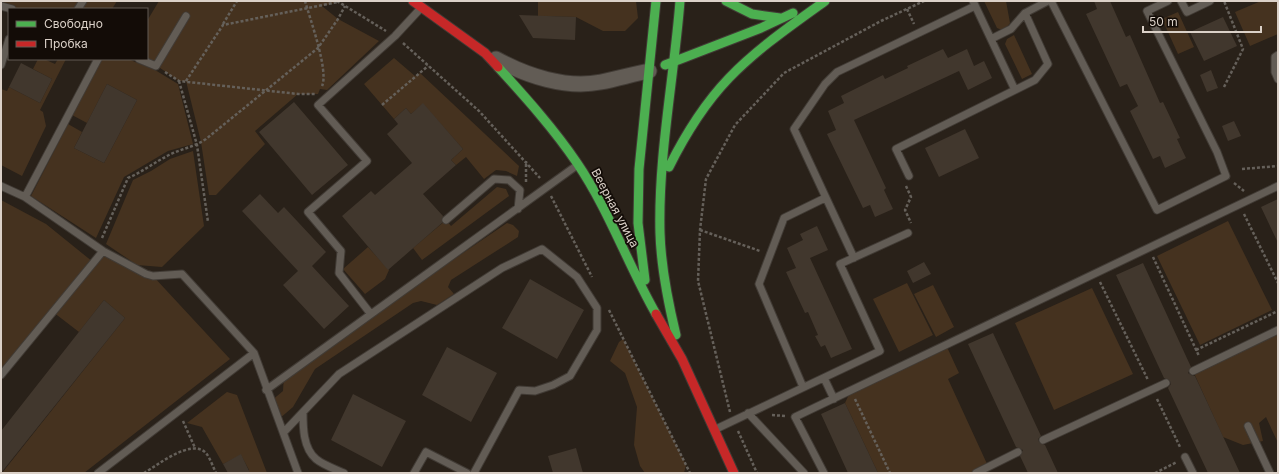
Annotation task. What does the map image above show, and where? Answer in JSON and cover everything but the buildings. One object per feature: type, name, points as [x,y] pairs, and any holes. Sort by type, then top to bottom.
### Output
[{"type":"street","name":"Веерная улица","points":[[413,1],[425,4],[485,53],[525,96],[578,164],[602,207],[647,298],[682,359],[734,473]]},
{"type":"street","points":[[647,298],[638,222],[639,170],[656,1]]},
{"type":"street","points":[[680,1],[660,219],[663,263],[670,308],[682,359]]},
{"type":"street","points":[[726,1],[746,13],[765,19],[783,18]]},
{"type":"street","points":[[485,53],[511,67],[544,78],[576,84],[600,82],[649,70],[675,61],[783,18],[820,1]]},
{"type":"street","points":[[663,180],[683,139],[706,106],[738,68],[776,37],[825,1]]},
{"type":"lane","points":[[991,39],[1011,29],[1025,13],[1049,1],[1157,210],[1226,176],[1217,152],[1147,11],[1168,1]]},
{"type":"lane","points":[[1181,1],[1187,12],[1210,1]]},
{"type":"lane","points":[[854,258],[794,129],[825,84],[837,72],[918,33],[974,3],[1015,90]]},
{"type":"lane","points":[[370,313],[339,273],[341,251],[308,212],[367,161],[318,105],[395,36],[425,4]]},
{"type":"lane","points":[[909,176],[896,149],[1034,80],[1048,64],[1025,13]]},
{"type":"lane","points":[[141,60],[156,66],[186,16]]},
{"type":"lane","points":[[1,65],[8,42]]},
{"type":"lane","points":[[1278,55],[1275,57],[1274,72],[1278,79]]},
{"type":"lane","points":[[26,197],[97,60]]},
{"type":"lane","points":[[266,390],[370,313],[547,188],[578,164]]},
{"type":"lane","points":[[446,220],[494,179],[509,180],[520,190],[518,208]]},
{"type":"lane","points":[[1,186],[26,197],[100,249],[146,274],[153,276],[182,274],[254,353],[266,390],[284,432],[298,473]]},
{"type":"lane","points":[[824,473],[795,417],[1278,186]]},
{"type":"lane","points":[[803,387],[759,284],[784,218],[825,198]]},
{"type":"lane","points":[[714,430],[732,420],[880,351],[840,264],[908,233]]},
{"type":"lane","points":[[1,375],[100,249]]},
{"type":"lane","points":[[284,432],[339,374],[502,268],[542,249],[577,277],[597,308],[598,330],[570,376],[553,385],[535,391],[519,390],[474,473]]},
{"type":"lane","points":[[1193,371],[1278,330]]},
{"type":"lane","points":[[98,473],[254,353]]},
{"type":"lane","points":[[824,378],[834,398]]},
{"type":"lane","points":[[1043,440],[1166,383]]},
{"type":"lane","points":[[303,412],[303,431],[307,445],[316,459],[344,473]]},
{"type":"lane","points":[[748,413],[804,473]]},
{"type":"lane","points":[[1248,426],[1270,473]]},
{"type":"lane","points":[[414,473],[426,452],[467,473]]},
{"type":"lane","points":[[976,473],[1018,452]]},
{"type":"lane","points":[[1185,457],[1193,473]]},
{"type":"path","points":[[186,81],[237,1]]},
{"type":"path","points":[[305,1],[318,48],[324,80],[318,94]]},
{"type":"path","points":[[757,473],[732,420],[698,281],[700,230],[706,179],[739,120],[784,73],[924,1]]},
{"type":"path","points":[[1224,1],[1243,49],[1224,87]]},
{"type":"path","points":[[222,25],[338,2],[395,36],[479,111],[526,161],[547,188],[595,284]]},
{"type":"path","points":[[100,249],[128,178],[146,170],[169,155],[197,145],[318,48],[345,6]]},
{"type":"path","points":[[907,9],[918,33]]},
{"type":"path","points":[[156,66],[180,81],[298,94],[318,94],[326,97]]},
{"type":"path","points":[[382,105],[428,66]]},
{"type":"path","points":[[180,81],[197,145],[208,222]]},
{"type":"path","points":[[520,190],[527,180],[526,161]]},
{"type":"path","points":[[1242,169],[1278,166]]},
{"type":"path","points":[[908,233],[914,230],[905,210],[911,198],[902,179],[909,176]]},
{"type":"path","points":[[1226,176],[1252,198]]},
{"type":"path","points":[[1240,204],[1278,283]]},
{"type":"path","points":[[700,230],[770,254]]},
{"type":"path","points":[[1149,248],[1196,350],[1205,365]]},
{"type":"path","points":[[1096,273],[1185,457],[1155,473]]},
{"type":"path","points":[[608,309],[690,473]]},
{"type":"path","points":[[1196,350],[1278,310]]},
{"type":"path","points":[[851,390],[890,473]]},
{"type":"path","points":[[178,411],[195,448]]},
{"type":"path","points":[[144,473],[183,450],[195,448],[206,453],[216,473]]},
{"type":"shaded area","points":[[1,1],[117,1],[113,8],[8,8],[1,7]]},
{"type":"shaded area","points":[[159,1],[337,1],[339,2],[322,6],[338,19],[379,41],[327,90],[320,89],[318,94],[298,94],[255,131],[265,144],[216,195],[209,195],[201,142],[186,81],[179,81],[148,60],[148,19]]},
{"type":"shaded area","points":[[538,1],[636,1],[638,18],[625,31],[603,31],[576,17],[538,16]]},
{"type":"shaded area","points":[[984,1],[1006,1],[1010,23],[1007,27],[1002,30],[997,28]]},
{"type":"shaded area","points":[[1261,1],[1278,1],[1278,34],[1250,46],[1235,12]]},
{"type":"shaded area","points":[[1178,12],[1194,47],[1178,54],[1162,19]]},
{"type":"shaded area","points":[[1014,35],[1032,74],[1022,79],[1005,44],[1007,39]]},
{"type":"shaded area","points":[[394,58],[415,76],[420,73],[519,166],[517,176],[506,171],[496,170],[484,179],[466,157],[456,165],[451,160],[463,149],[423,104],[411,114],[406,108],[394,119],[364,84]]},
{"type":"shaded area","points":[[38,60],[46,60],[55,64],[57,60],[65,60],[40,110],[43,112],[46,126],[22,176],[1,165],[1,89],[7,91],[9,87],[40,103],[52,79],[33,69]]},
{"type":"shaded area","points":[[101,60],[130,60],[155,70],[178,84],[193,144],[168,151],[124,177],[96,238],[31,196],[68,124],[82,132],[74,148],[104,163],[137,100],[107,84],[87,123],[72,115]]},
{"type":"shaded area","points":[[193,151],[204,226],[162,267],[137,265],[106,244],[133,180],[170,159]]},
{"type":"shaded area","points":[[497,187],[506,189],[509,196],[422,260],[413,248],[446,220],[451,226]]},
{"type":"shaded area","points":[[1,200],[46,224],[93,262],[103,251],[153,276],[230,359],[84,473],[2,473],[125,318],[104,300],[79,332],[53,312],[1,375]]},
{"type":"shaded area","points":[[1228,221],[1272,310],[1200,345],[1157,256]]},
{"type":"shaded area","points":[[507,223],[513,225],[519,231],[518,237],[451,280],[448,287],[454,294],[437,305],[421,301],[413,303],[315,369],[293,407],[279,419],[271,401],[283,391],[284,375]]},
{"type":"shaded area","points":[[368,247],[389,270],[385,279],[365,294],[343,269]]},
{"type":"shaded area","points":[[907,283],[933,335],[899,352],[873,299]]},
{"type":"shaded area","points":[[933,285],[954,327],[936,337],[914,294]]},
{"type":"shaded area","points":[[1092,288],[1133,374],[1054,410],[1015,323]]},
{"type":"shaded area","points":[[1278,330],[1278,443],[1266,417],[1259,423],[1263,441],[1243,445],[1223,437],[1193,371]]},
{"type":"shaded area","points":[[623,339],[686,465],[684,473],[645,473],[640,466],[634,445],[637,407],[625,373],[610,361],[619,342]]},
{"type":"shaded area","points":[[946,345],[959,373],[948,379],[988,466],[974,473],[878,473],[845,403],[851,390]]},
{"type":"shaded area","points":[[227,392],[237,395],[267,473],[244,473],[249,470],[241,455],[223,464],[202,427],[187,423]]},
{"type":"traffic: fast","points":[[645,280],[638,223],[639,169],[656,1]]},
{"type":"traffic: fast","points":[[676,335],[663,272],[660,233],[660,204],[661,175],[680,1]]},
{"type":"traffic: fast","points":[[726,1],[752,14],[780,18]]},
{"type":"traffic: fast","points":[[669,167],[696,120],[711,98],[729,78],[763,47],[825,1]]},
{"type":"traffic: fast","points":[[665,65],[761,28],[793,13]]},
{"type":"traffic: fast","points":[[498,67],[549,126],[577,163],[609,219],[656,314]]},
{"type":"traffic: jam","points":[[413,1],[485,53],[498,67]]},
{"type":"traffic: jam","points":[[656,314],[682,359],[734,473]]}]
